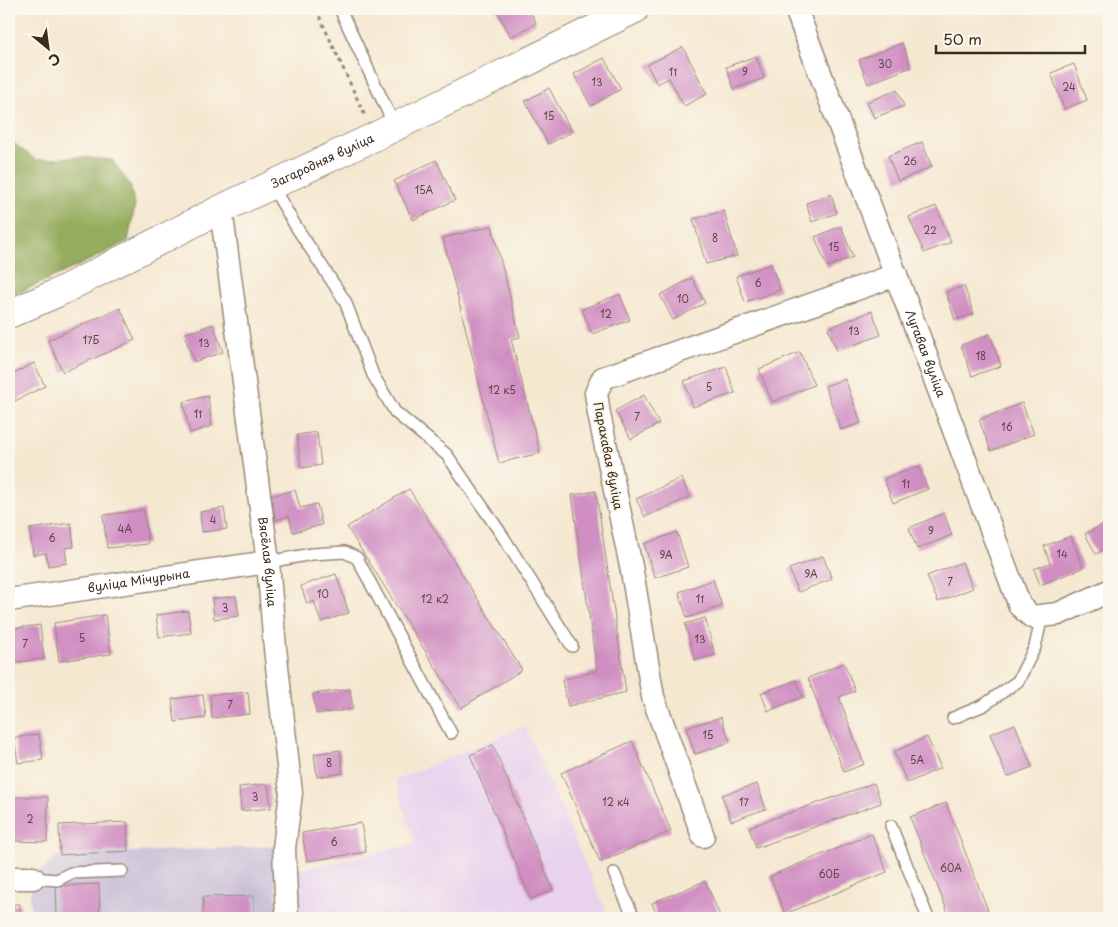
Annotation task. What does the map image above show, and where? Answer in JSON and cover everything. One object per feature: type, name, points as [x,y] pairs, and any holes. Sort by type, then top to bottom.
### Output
[{"type":"street","name":"Загародняя вуліца","points":[[9,314],[57,293],[221,208],[385,132],[635,9]]},
{"type":"street","name":"Лугавая вуліца","points":[[796,9],[1020,606],[1032,617],[1042,616]]},
{"type":"street","name":"Вясёлая вуліца","points":[[221,208],[268,562],[275,648],[291,793],[284,848],[287,918]]},
{"type":"street","name":"Парахавая вуліца","points":[[703,836],[654,697],[632,571],[596,393],[603,378],[896,275]]},
{"type":"street","name":"вуліца Мічурына","points":[[9,600],[268,562]]},
{"type":"street","points":[[1042,616],[1058,614],[1109,591]]},
{"type":"street","points":[[9,878],[33,878]]},
{"type":"lane","points":[[340,9],[385,132]]},
{"type":"lane","points":[[272,186],[345,301],[373,375],[395,412],[448,455],[572,646]]},
{"type":"lane","points":[[268,562],[312,554],[345,552],[357,558],[451,733]]},
{"type":"lane","points":[[953,718],[984,705],[1018,681],[1035,646],[1042,616]]},
{"type":"lane","points":[[891,826],[928,918]]},
{"type":"lane","points":[[33,878],[57,880],[71,873],[122,871]]},
{"type":"lane","points":[[614,873],[634,918]]},
{"type":"path","points":[[316,9],[385,132]]},
{"type":"shaded area","points":[[525,726],[609,918],[300,918],[298,870],[415,844],[395,780]]},
{"type":"shaded area","points":[[275,846],[277,918],[31,918],[30,897],[33,878],[60,855]]},
{"type":"green space","points":[[9,138],[36,160],[78,157],[112,160],[130,185],[135,206],[128,241],[9,297]]},
{"type":"building","points":[[496,9],[529,9],[536,23],[511,37]]},
{"type":"building","points":[[902,43],[911,67],[868,84],[859,60]]},
{"type":"building","points":[[683,47],[707,94],[684,106],[669,78],[657,84],[647,65]]},
{"type":"building","points":[[756,56],[764,78],[734,89],[726,67]]},
{"type":"building","points":[[604,58],[621,89],[591,106],[574,74]]},
{"type":"building","points":[[1074,64],[1087,100],[1064,109],[1051,73]]},
{"type":"building","points":[[549,88],[572,132],[548,144],[525,101]]},
{"type":"building","points":[[897,90],[904,106],[874,118],[867,102]]},
{"type":"building","points":[[922,142],[932,167],[898,181],[888,156]]},
{"type":"building","points":[[436,160],[455,200],[413,220],[394,181]]},
{"type":"building","points":[[831,194],[837,213],[812,222],[806,203]]},
{"type":"building","points":[[936,206],[951,242],[924,253],[909,217]]},
{"type":"building","points":[[724,211],[737,256],[706,264],[693,219]]},
{"type":"building","points":[[492,226],[520,337],[511,339],[540,453],[499,463],[443,238]]},
{"type":"building","points":[[841,226],[853,257],[827,267],[815,237]]},
{"type":"building","points":[[771,264],[780,290],[745,302],[736,276]]},
{"type":"building","points":[[692,278],[705,303],[673,320],[660,295]]},
{"type":"building","points":[[964,286],[974,314],[955,320],[946,292]]},
{"type":"building","points":[[620,294],[630,320],[592,334],[582,309]]},
{"type":"building","points":[[120,308],[135,340],[63,372],[48,340]]},
{"type":"building","points":[[872,311],[881,335],[837,351],[828,328]]},
{"type":"building","points":[[213,324],[223,352],[194,362],[184,334]]},
{"type":"building","points":[[990,334],[1001,366],[972,376],[961,345]]},
{"type":"building","points":[[800,352],[814,385],[772,402],[759,369]]},
{"type":"building","points":[[34,363],[45,386],[15,401],[9,389],[9,376]]},
{"type":"building","points":[[726,367],[735,393],[693,407],[684,381]]},
{"type":"building","points":[[845,379],[861,423],[841,430],[825,386]]},
{"type":"building","points":[[644,395],[659,424],[631,439],[615,411]]},
{"type":"building","points":[[208,396],[212,426],[190,433],[183,402]]},
{"type":"building","points":[[1022,403],[1034,434],[991,451],[979,420]]},
{"type":"building","points":[[317,432],[321,465],[301,468],[297,435]]},
{"type":"building","points":[[919,466],[928,489],[893,503],[884,479]]},
{"type":"building","points":[[681,478],[690,497],[645,517],[636,499]]},
{"type":"building","points":[[409,489],[522,670],[461,708],[347,527]]},
{"type":"building","points":[[295,490],[300,508],[317,504],[322,525],[293,532],[289,516],[276,520],[270,496]]},
{"type":"building","points":[[596,491],[626,692],[568,706],[562,680],[597,671],[572,495]]},
{"type":"building","points":[[224,508],[227,529],[202,532],[200,512]]},
{"type":"building","points":[[144,510],[148,544],[107,548],[103,515]]},
{"type":"building","points":[[944,513],[952,535],[917,549],[909,528]]},
{"type":"building","points":[[1109,521],[1109,546],[1096,554],[1085,534]]},
{"type":"building","points":[[71,523],[74,547],[65,548],[67,563],[48,566],[46,553],[33,555],[30,529]]},
{"type":"building","points":[[677,532],[688,567],[655,578],[644,544]]},
{"type":"building","points":[[1071,536],[1083,568],[1040,585],[1034,569],[1050,563],[1044,546]]},
{"type":"building","points":[[823,556],[832,579],[798,592],[789,569]]},
{"type":"building","points":[[962,562],[973,588],[938,602],[927,576]]},
{"type":"building","points":[[336,574],[349,613],[321,622],[314,601],[307,604],[301,586]]},
{"type":"building","points":[[713,580],[722,606],[687,618],[679,592]]},
{"type":"building","points":[[236,596],[239,616],[214,619],[212,599]]},
{"type":"building","points":[[188,611],[191,633],[159,637],[156,615]]},
{"type":"building","points":[[105,615],[111,654],[59,661],[54,623]]},
{"type":"building","points":[[705,618],[715,655],[695,660],[685,624]]},
{"type":"building","points":[[40,625],[44,659],[9,663],[9,629]]},
{"type":"building","points":[[844,663],[855,691],[839,697],[864,764],[844,772],[808,678]]},
{"type":"building","points":[[796,680],[803,697],[768,711],[761,693]]},
{"type":"building","points":[[350,689],[353,709],[316,714],[313,694]]},
{"type":"building","points":[[248,692],[250,714],[212,718],[210,695]]},
{"type":"building","points":[[203,695],[206,718],[175,722],[172,699]]},
{"type":"building","points":[[721,717],[730,742],[695,754],[686,728]]},
{"type":"building","points":[[1015,724],[1032,767],[1007,777],[990,734]]},
{"type":"building","points":[[39,734],[43,760],[18,763],[14,738]]},
{"type":"building","points":[[927,737],[941,768],[907,783],[894,752]]},
{"type":"building","points":[[632,741],[671,831],[600,862],[561,773]]},
{"type":"building","points":[[493,745],[553,890],[531,899],[470,755]]},
{"type":"building","points":[[340,750],[343,773],[317,777],[314,754]]},
{"type":"building","points":[[874,783],[881,803],[756,848],[749,827]]},
{"type":"building","points":[[268,784],[271,808],[241,811],[239,787]]},
{"type":"building","points":[[757,784],[766,809],[731,821],[722,795]]},
{"type":"building","points":[[12,797],[48,797],[47,842],[11,841]]},
{"type":"building","points":[[946,803],[991,918],[950,918],[910,817]]},
{"type":"building","points":[[127,822],[128,851],[60,855],[59,825]]},
{"type":"building","points":[[361,823],[366,852],[307,861],[302,833]]},
{"type":"building","points":[[872,834],[887,872],[785,914],[770,876]]},
{"type":"building","points":[[705,881],[721,918],[658,918],[652,903]]},
{"type":"building","points":[[99,884],[100,918],[57,918],[56,886]]},
{"type":"building","points":[[254,896],[254,918],[203,918],[203,897]]},
{"type":"building","points":[[9,904],[20,904],[20,918],[9,918]]}]
